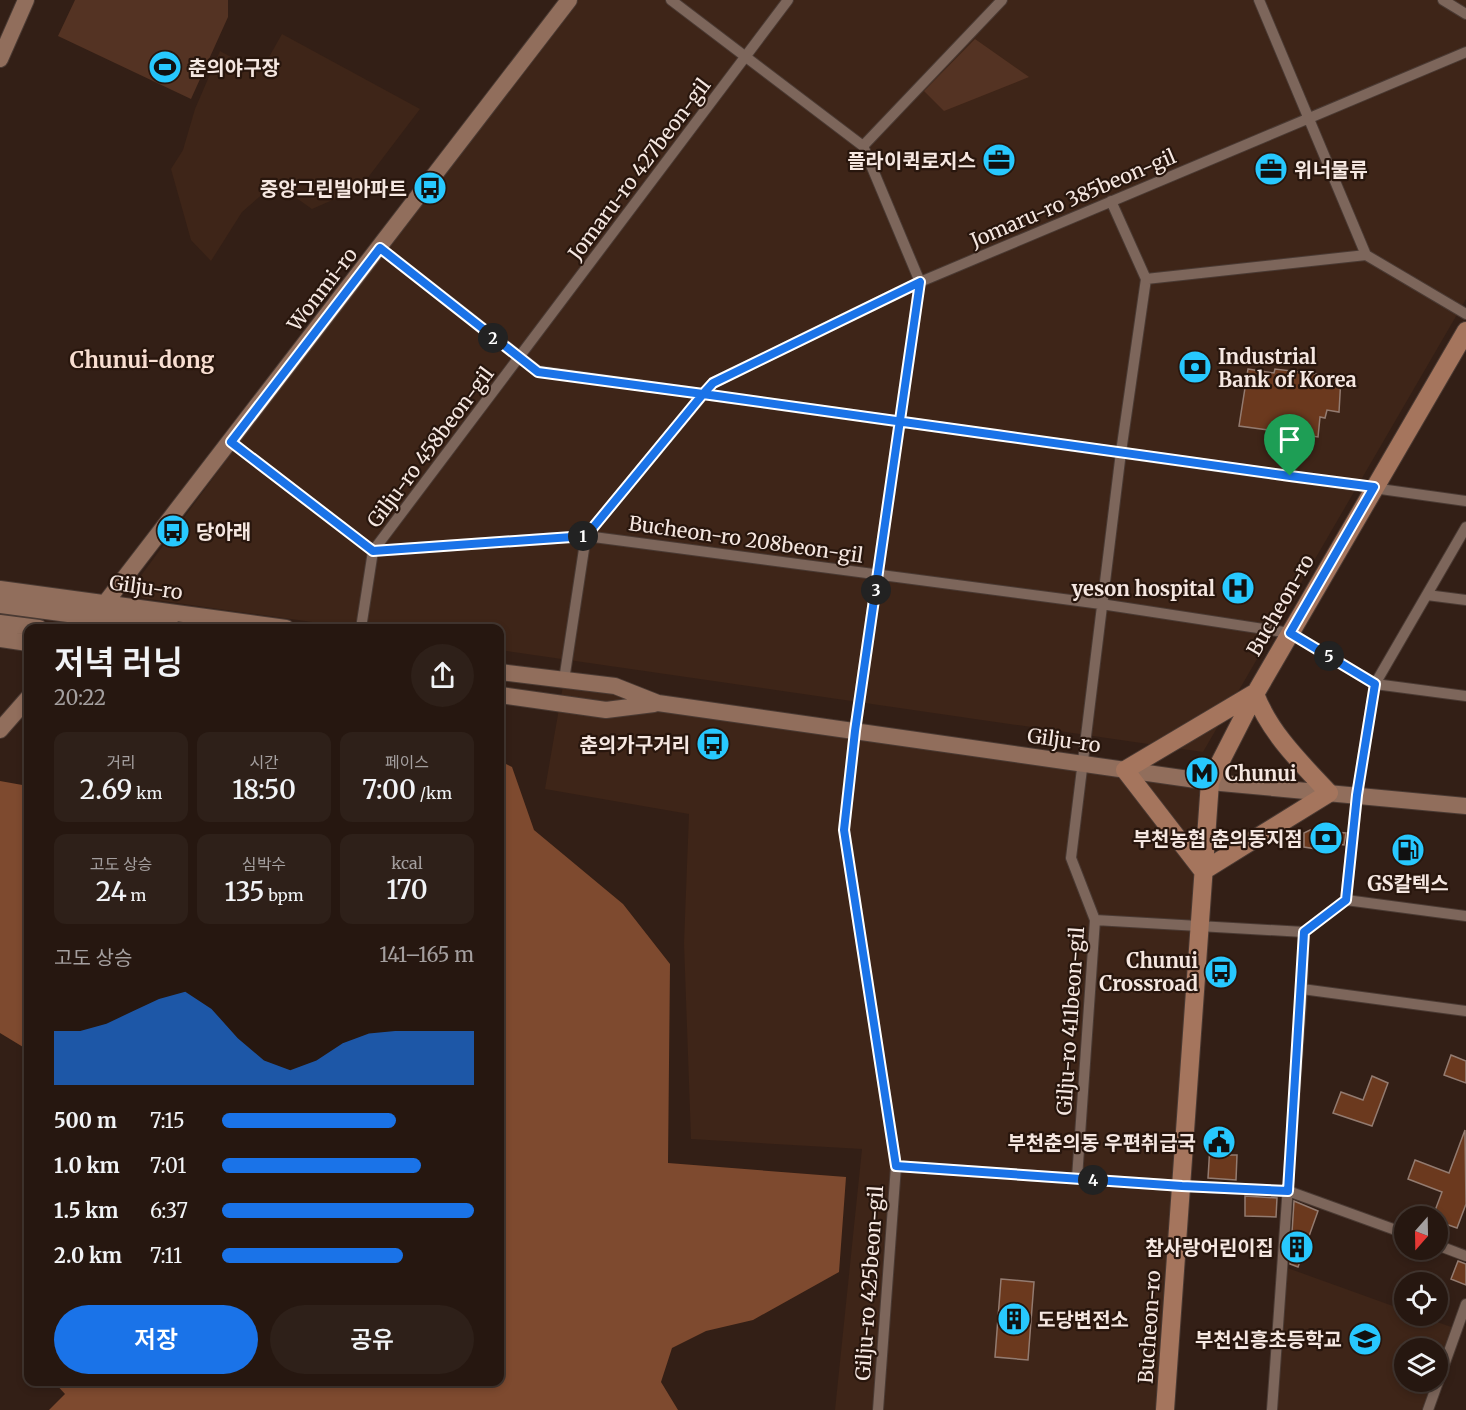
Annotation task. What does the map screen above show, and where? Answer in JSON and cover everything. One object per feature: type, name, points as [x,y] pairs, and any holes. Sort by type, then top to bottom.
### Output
[{"type":"main road","name":"Bucheon-ro","points":[[1166,1410],[1210,782],[1254,694],[1466,331]]},
{"type":"main road","points":[[1254,694],[1261,711],[1284,745],[1329,793],[1203,871],[1125,770],[1254,694]]},
{"type":"street","points":[[0,59],[26,0]]},
{"type":"street","name":"Wonmi-ro","points":[[106,602],[569,0]]},
{"type":"street","points":[[671,0],[862,146],[920,282]]},
{"type":"street","name":"Jomaru-ro 427beon-gil","points":[[519,359],[788,0]]},
{"type":"street","points":[[862,146],[1002,0]]},
{"type":"street","points":[[1259,0],[1366,255]]},
{"type":"street","points":[[1443,0],[1466,14]]},
{"type":"street","name":"Jomaru-ro 385beon-gil","points":[[586,536],[713,383],[920,282],[1466,52]]},
{"type":"street","points":[[1111,201],[1146,279],[1366,255],[1466,314]]},
{"type":"street","points":[[380,248],[538,372],[1466,501]]},
{"type":"street","name":"Gilju-ro 411beon-gil","points":[[1077,1179],[1095,920],[1071,858],[1101,604],[1146,279]]},
{"type":"street","name":"Gilju-ro 425beon-gil","points":[[878,1410],[896,1166],[844,830],[855,731],[920,282]]},
{"type":"street","name":"Gilju-ro 458beon-gil","points":[[362,624],[373,551],[519,359]]},
{"type":"street","points":[[231,442],[373,551]]},
{"type":"street","points":[[1346,900],[1357,795],[1375,684],[1466,527]]},
{"type":"street","points":[[564,680],[586,536]]},
{"type":"street","name":"Bucheon-ro 208beon-gil","points":[[373,551],[586,536],[1101,604],[1290,633]]},
{"type":"street","points":[[126,576],[136,607]]},
{"type":"street","name":"Gilju-ro","points":[[0,589],[257,624]]},
{"type":"street","points":[[1427,595],[1466,600]]},
{"type":"street","name":"Gilju-ro","points":[[0,605],[143,624]]},
{"type":"street","points":[[0,622],[24,626]]},
{"type":"street","points":[[1290,633],[1375,684],[1466,696]]},
{"type":"street","points":[[0,639],[24,642]]},
{"type":"street","name":"Gilju-ro","points":[[504,673],[615,686],[658,703],[1210,782],[1466,806]]},
{"type":"street","points":[[534,700],[548,697],[552,690],[551,686],[539,677]]},
{"type":"street","name":"Gilju-ro","points":[[504,696],[606,710],[658,703]]},
{"type":"street","points":[[0,730],[24,703]]},
{"type":"street","points":[[1095,920],[1304,932],[1346,900],[1466,916]]},
{"type":"street","points":[[1272,1410],[1302,989],[1304,932]]},
{"type":"street","points":[[1302,989],[1466,1011]]},
{"type":"street","points":[[896,1166],[1288,1191],[1394,1229]]},
{"type":"street","points":[[1448,1249],[1466,1256]]},
{"type":"street","points":[[1428,1410],[1466,1305]]},
{"type":"shaded area","name":"춘의야구장","points":[[75,0],[228,0],[228,17],[191,99],[58,36]]},
{"type":"shaded area","points":[[576,0],[1466,0],[1466,299],[1203,752],[504,651],[504,624],[326,624],[142,598],[137,581],[316,339]]},
{"type":"shaded area","points":[[282,34],[420,109],[360,188],[312,209],[275,183],[242,212],[211,261],[191,240],[171,169],[183,150],[195,109],[220,51],[260,73]]},
{"type":"shaded area","points":[[975,39],[1029,77],[944,111],[924,91]]},
{"type":"shaded area","points":[[564,680],[1210,782],[1166,1410],[835,1410],[862,1149],[691,1139],[684,943],[689,814],[545,789]]},
{"type":"shaded area","points":[[504,763],[512,767],[534,830],[623,904],[670,964],[668,1163],[846,1177],[839,1272],[753,1320],[706,1331],[672,1348],[661,1382],[678,1410],[49,1410],[65,1394],[58,1386],[504,1386]]},
{"type":"shaded area","points":[[0,781],[24,785],[24,1048],[0,1033]]},
{"type":"shaded area","name":"부천신흥초등학교","points":[[1282,1266],[1394,1306],[1394,1326],[1448,1326],[1457,1329],[1448,1354],[1448,1338],[1394,1338],[1394,1392],[1434,1392],[1428,1410],[1272,1410]]},
{"type":"building","points":[[1248,369],[1274,373],[1275,369],[1341,377],[1339,412],[1327,410],[1325,418],[1320,417],[1318,437],[1239,426]]},
{"type":"building","name":"부천농협 춘의동지점","points":[[1310,830],[1346,833],[1344,845],[1330,843],[1329,851],[1304,847],[1304,833]]},
{"type":"building","points":[[1451,1055],[1466,1061],[1466,1083],[1444,1075]]},
{"type":"building","points":[[1372,1076],[1388,1083],[1372,1126],[1333,1113],[1341,1092],[1363,1100]]},
{"type":"building","name":"부천춘의동 우편취급국","points":[[1211,1129],[1228,1130],[1227,1155],[1237,1155],[1236,1180],[1208,1178]]},
{"type":"building","points":[[1465,1130],[1466,1204],[1457,1228],[1448,1225],[1448,1206],[1437,1206],[1442,1192],[1408,1179],[1415,1160],[1449,1173]]},
{"type":"building","points":[[1245,1196],[1277,1198],[1276,1217],[1245,1216]]},
{"type":"building","points":[[1294,1201],[1318,1211],[1298,1267],[1290,1264]]},
{"type":"building","points":[[1458,1261],[1466,1264],[1466,1285],[1451,1279]]},
{"type":"building","name":"도당변전소","points":[[1001,1279],[1034,1282],[1028,1360],[995,1357]]},
{"type":"place","name":"춘의야구장","points":[[165,67]]},
{"type":"place","name":"플라이퀵로지스","points":[[999,160]]},
{"type":"place","name":"위너물류","points":[[1271,169]]},
{"type":"place","name":"중앙그린빌아파트","points":[[430,188]]},
{"type":"place","name":"Industrial Bank of Korea","points":[[1195,367]]},
{"type":"place","name":"당아래","points":[[173,531]]},
{"type":"place","name":"yeson hospital","points":[[1238,588]]},
{"type":"place","name":"춘의가구거리","points":[[713,744]]},
{"type":"place","name":"Chunui","points":[[1202,773]]},
{"type":"place","name":"부천농협 춘의동지점","points":[[1326,838]]},
{"type":"place","name":"GS칼텍스","points":[[1408,850]]},
{"type":"place","name":"Chunui Crossroad","points":[[1221,972]]},
{"type":"place","name":"부천춘의동 우편취급국","points":[[1219,1142]]},
{"type":"place","name":"참사랑어린이집","points":[[1297,1247]]},
{"type":"place","name":"도당변전소","points":[[1014,1319]]},
{"type":"place","name":"부천신흥초등학교","points":[[1365,1339]]},
{"type":"district","name":"Chunui-dong","points":[[142,360]]},
{"type":"route","points":[[1290,476],[899,422],[703,394],[586,536],[373,551],[231,442],[380,248],[538,372],[703,394],[713,383],[920,282],[899,422],[855,731],[844,830],[896,1166],[1288,1191],[1304,932],[1346,900],[1357,795],[1375,684],[1290,633],[1374,487],[1290,476]]}]
